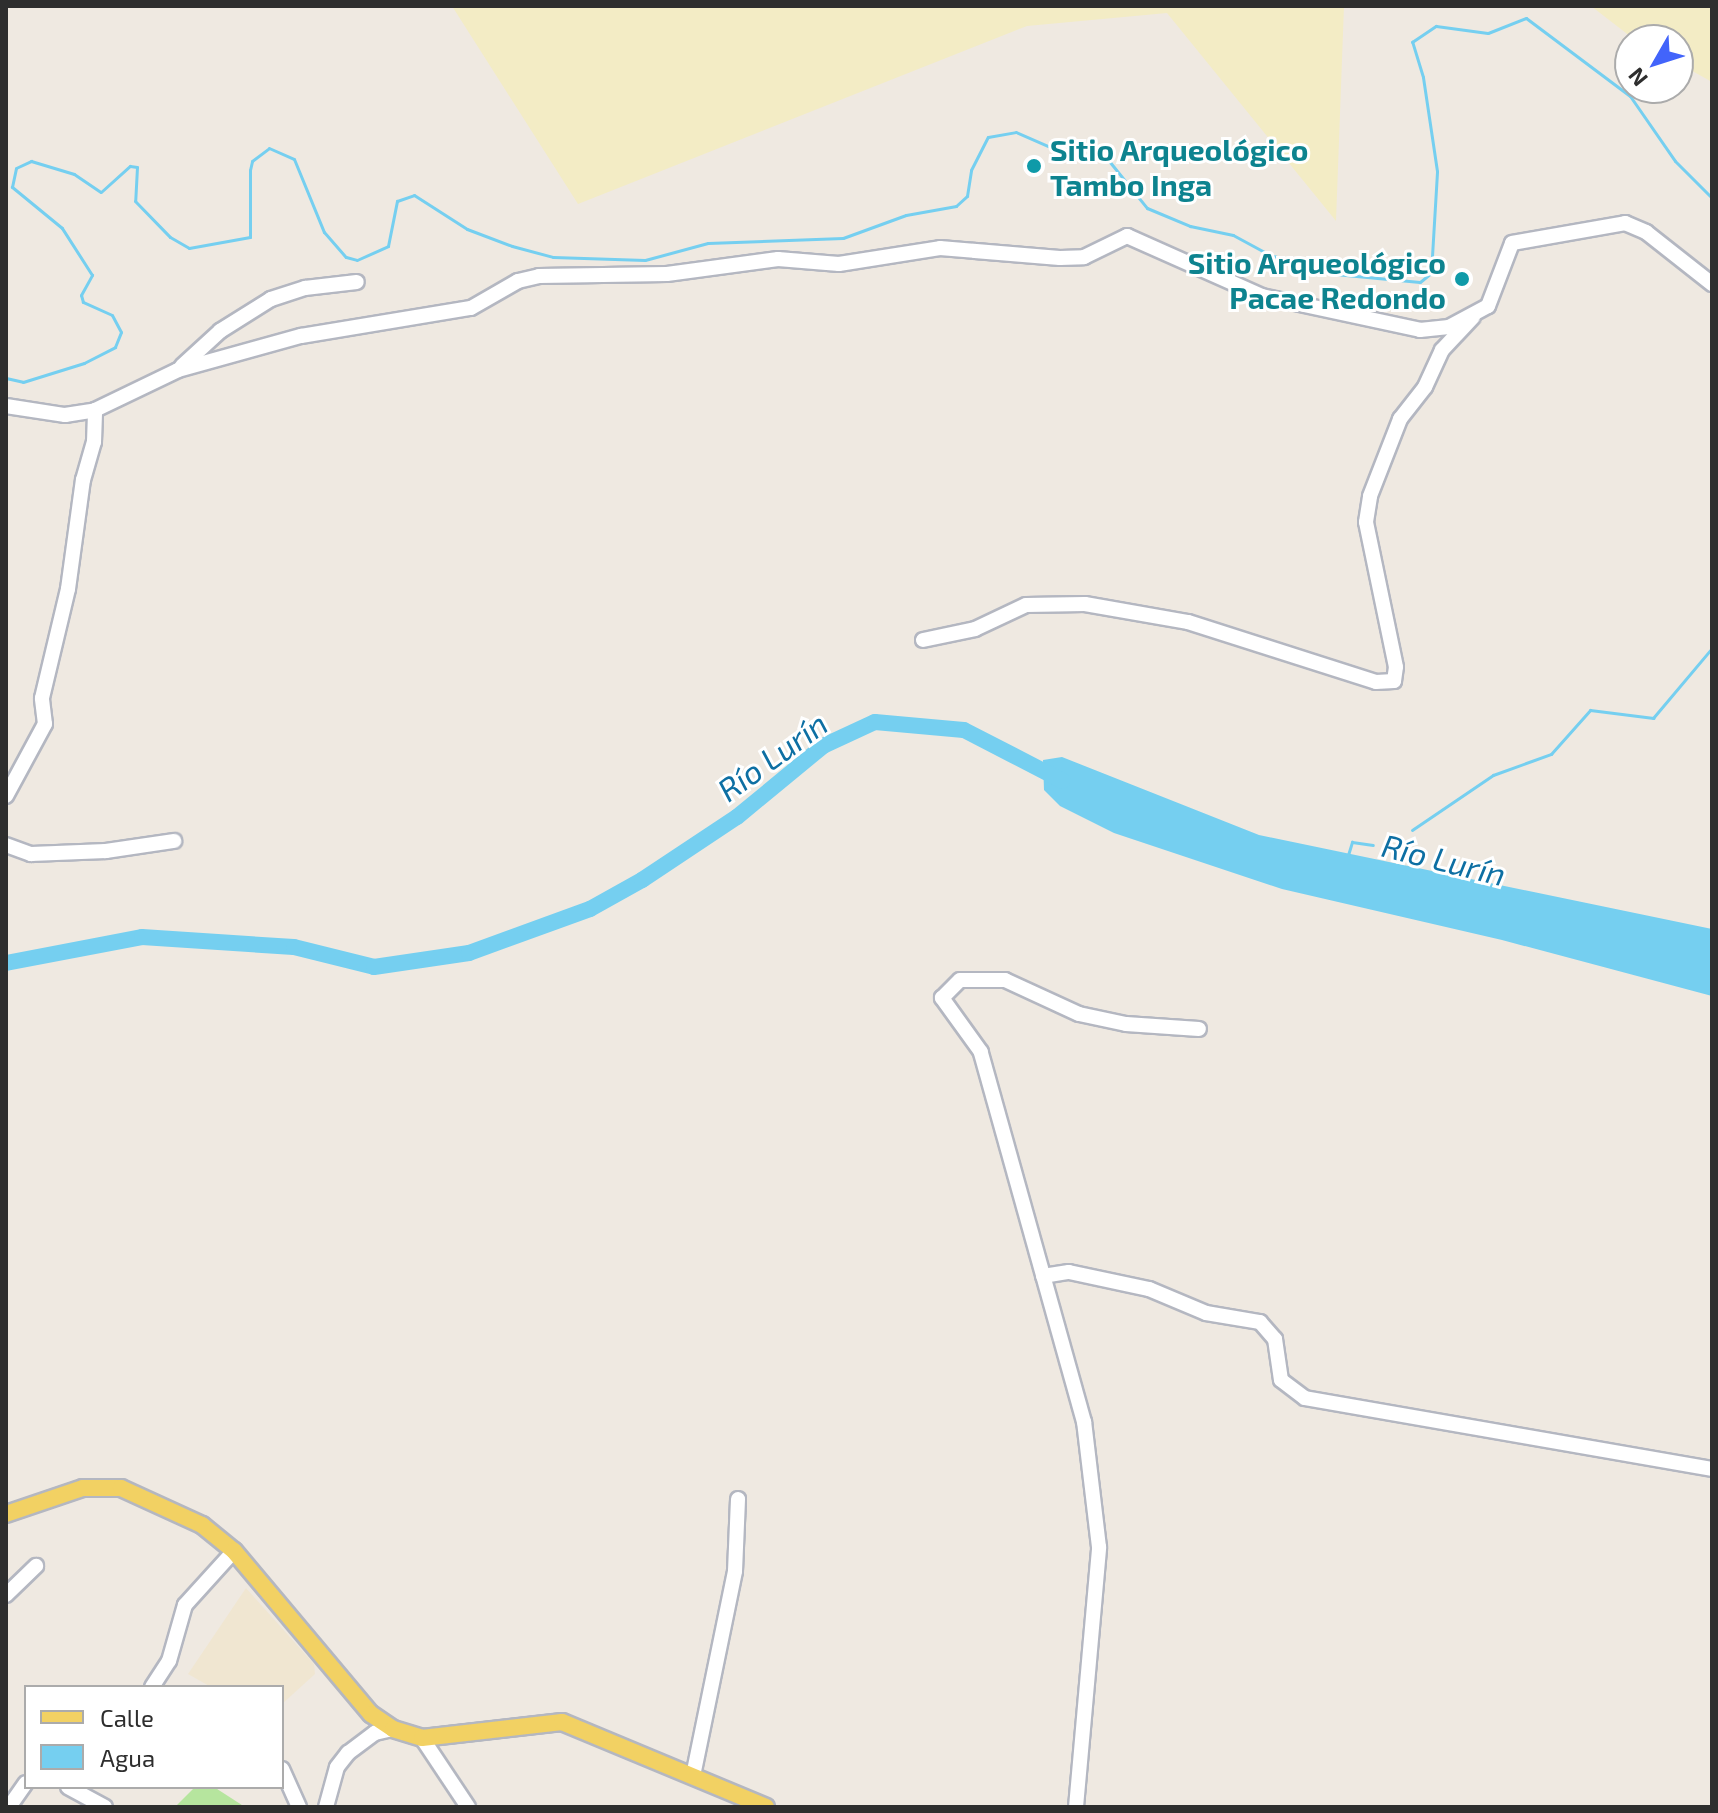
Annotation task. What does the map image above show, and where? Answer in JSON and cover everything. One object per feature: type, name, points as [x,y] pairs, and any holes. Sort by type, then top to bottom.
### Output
[{"type":"main road","points":[[8,1516],[83,1488],[121,1488],[202,1525],[234,1551],[371,1714],[393,1729],[422,1738],[562,1722],[766,1807]]},
{"type":"street","points":[[923,640],[975,629],[1026,605],[1085,604],[1188,622],[1376,682],[1394,681],[1396,667],[1366,522],[1370,496],[1400,419],[1425,387],[1442,350],[1473,317],[1488,306],[1500,284],[1502,259],[1512,243],[1625,223],[1646,232],[1712,284]]},
{"type":"street","points":[[6,406],[65,415],[95,410],[178,370],[301,336],[471,308],[518,281],[539,276],[667,274],[778,259],[839,264],[940,248],[1060,258],[1084,257],[1127,236],[1262,296],[1322,312],[1420,330],[1473,317]]},
{"type":"street","points":[[178,370],[220,331],[271,299],[305,288],[357,282]]},
{"type":"street","points":[[6,796],[45,724],[42,698],[68,589],[94,442],[95,410]]},
{"type":"street","points":[[6,845],[31,854],[106,851],[174,841]]},
{"type":"street","points":[[1076,1807],[1099,1547],[1084,1422],[981,1052],[942,998],[960,980],[1005,980],[1079,1014],[1126,1024],[1199,1029]]},
{"type":"street","points":[[1043,1276],[1069,1272],[1149,1289],[1206,1313],[1260,1322],[1275,1339],[1281,1380],[1305,1398],[1712,1469]]},
{"type":"street","points":[[693,1776],[735,1571],[738,1499]]},
{"type":"street","points":[[153,1685],[169,1661],[185,1605],[234,1551]]},
{"type":"street","points":[[6,1595],[36,1566]]},
{"type":"street","points":[[326,1807],[337,1767],[348,1753],[375,1733],[393,1729]]},
{"type":"street","points":[[422,1738],[462,1805]]},
{"type":"street","points":[[284,1773],[299,1807]]},
{"type":"street","points":[[9,1807],[24,1786]]},
{"type":"street","points":[[72,1789],[105,1807]]},
{"type":"shaded area","points":[[246,1588],[314,1664],[315,1674],[284,1702],[284,1685],[207,1685],[188,1674]]},
{"type":"green space","points":[[193,1789],[217,1789],[245,1807],[175,1807]]},
{"type":"sand","points":[[452,6],[1344,6],[1336,221],[1167,13],[1027,26],[578,204]]},
{"type":"sand","points":[[1591,6],[1712,6],[1712,82],[1694,72],[1694,24],[1614,24]]},
{"type":"water","points":[[1062,757],[1259,835],[1712,929],[1712,996],[1502,940],[1282,889],[1114,833],[1060,806],[1044,790],[1043,760]]},
{"type":"waterway","points":[[6,378],[23,382],[84,363],[115,347],[121,332],[112,315],[83,302],[81,295],[92,275],[62,228],[12,187],[16,168],[31,161],[74,174],[101,192],[130,166],[137,167],[135,201],[170,237],[189,248],[250,237],[250,170],[252,161],[269,148],[294,159],[324,232],[346,257],[357,260],[388,246],[397,201],[414,195],[467,229],[512,246],[553,257],[645,260],[708,243],[843,238],[906,215],[956,206],[967,196],[971,170],[988,137],[1016,132],[1071,156],[1105,156],[1147,208],[1190,226],[1233,235],[1270,255],[1335,274],[1420,282],[1431,273],[1437,171],[1423,77],[1412,42],[1436,26],[1488,33],[1526,18],[1630,96],[1675,161],[1712,198]]},
{"type":"waterway","points":[[1412,830],[1493,775],[1551,754],[1590,710],[1653,718],[1712,648]]},
{"type":"waterway","name":"Río Lurín","points":[[6,963],[142,937],[294,947],[374,967],[469,953],[590,909],[642,880],[737,817],[823,746],[875,722],[964,730],[1063,781]]},
{"type":"waterway","points":[[1348,855],[1352,842],[1373,845]]},
{"type":"place","name":"Sitio Arqueológico Tambo Inga","points":[[1034,166]]},
{"type":"place","name":"Sitio Arqueológico Pacae Redondo","points":[[1462,279]]}]
